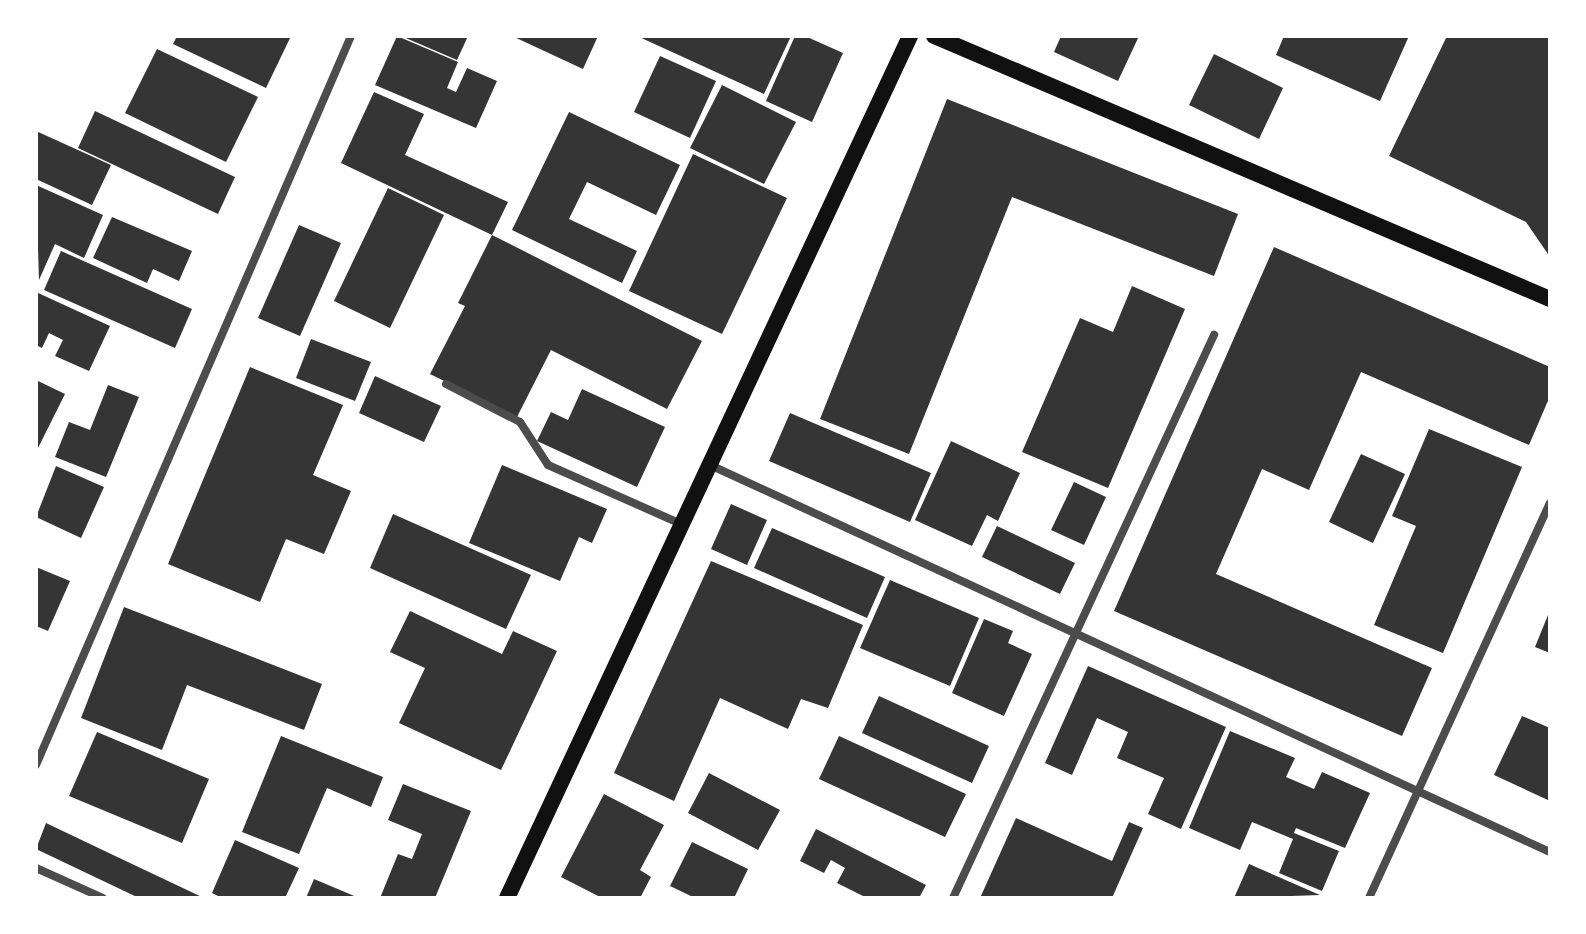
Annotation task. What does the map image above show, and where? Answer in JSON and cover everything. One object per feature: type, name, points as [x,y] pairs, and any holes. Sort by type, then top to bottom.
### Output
[{"type":"main road","points":[[507,898],[910,36]]},
{"type":"main road","points":[[934,36],[1550,299]]},
{"type":"street","points":[[36,765],[39,751],[351,36]]},
{"type":"street","points":[[953,898],[1214,335]]},
{"type":"street","points":[[446,384],[520,422],[548,465],[682,524]]},
{"type":"street","points":[[710,465],[1550,852]]},
{"type":"street","points":[[1369,898],[1550,503]]},
{"type":"street","points":[[36,868],[103,898]]},
{"type":"building","points":[[177,36],[291,36],[266,88],[173,44]]},
{"type":"building","points":[[397,36],[458,62],[447,88],[456,92],[467,68],[497,81],[476,128],[375,85]]},
{"type":"building","points":[[401,36],[468,36],[457,60]]},
{"type":"building","points":[[512,36],[598,36],[583,69]]},
{"type":"building","points":[[637,36],[791,36],[764,94]]},
{"type":"building","points":[[795,36],[805,36],[843,53],[812,122],[766,101]]},
{"type":"building","points":[[1061,36],[1139,36],[1118,81],[1054,52]]},
{"type":"building","points":[[1284,36],[1409,36],[1380,101],[1276,55]]},
{"type":"building","points":[[1447,36],[1550,36],[1550,257],[1526,222],[1389,156]]},
{"type":"building","points":[[157,49],[258,97],[226,162],[125,113]]},
{"type":"building","points":[[1214,54],[1283,88],[1259,139],[1189,105]]},
{"type":"building","points":[[660,56],[716,81],[690,138],[634,112]]},
{"type":"building","points":[[722,85],[796,122],[764,184],[690,148]]},
{"type":"building","points":[[374,92],[424,114],[405,155],[508,202],[492,235],[341,163]]},
{"type":"building","points":[[947,99],[1238,214],[1214,276],[1012,197],[909,454],[820,419]]},
{"type":"building","points":[[95,111],[235,177],[218,214],[78,148]]},
{"type":"building","points":[[569,112],[680,165],[656,215],[587,182],[569,219],[637,251],[622,283],[512,230]]},
{"type":"building","points":[[36,131],[111,165],[92,205],[36,179]]},
{"type":"building","points":[[693,154],[787,198],[722,334],[629,291]]},
{"type":"building","points":[[36,185],[103,215],[84,258],[55,244],[39,280]]},
{"type":"building","points":[[388,188],[444,215],[390,328],[334,301]]},
{"type":"building","points":[[112,217],[192,251],[179,281],[153,269],[147,283],[93,258]]},
{"type":"building","points":[[299,225],[341,243],[300,336],[258,318]]},
{"type":"building","points":[[492,235],[702,341],[667,409],[551,350],[517,417],[430,374],[465,306],[458,303]]},
{"type":"building","points":[[1274,247],[1550,367],[1550,396],[1529,445],[1361,372],[1309,490],[1262,469],[1216,574],[1432,668],[1402,736],[1114,611]]},
{"type":"building","points":[[61,251],[192,309],[175,348],[44,290]]},
{"type":"building","points":[[1132,286],[1185,309],[1108,488],[1022,452],[1080,318],[1113,332]]},
{"type":"building","points":[[36,292],[110,326],[89,371],[55,356],[63,340],[49,333],[42,348],[36,345]]},
{"type":"building","points":[[311,339],[371,362],[355,401],[296,378]]},
{"type":"building","points":[[250,367],[343,405],[313,475],[351,491],[324,554],[286,539],[260,602],[168,564]]},
{"type":"building","points":[[375,376],[441,406],[424,442],[359,413]]},
{"type":"building","points":[[36,380],[65,394],[36,452]]},
{"type":"building","points":[[108,385],[139,397],[106,477],[55,457],[69,422],[90,430]]},
{"type":"building","points":[[582,389],[665,427],[637,487],[537,441],[551,412],[568,420]]},
{"type":"building","points":[[790,413],[931,473],[910,522],[769,461]]},
{"type":"building","points":[[1429,429],[1522,467],[1443,653],[1374,625],[1416,526],[1392,516]]},
{"type":"building","points":[[951,441],[1020,473],[998,521],[987,515],[972,546],[915,520]]},
{"type":"building","points":[[1361,454],[1405,474],[1373,543],[1329,522]]},
{"type":"building","points":[[502,465],[607,509],[592,543],[579,537],[560,581],[469,543]]},
{"type":"building","points":[[56,466],[104,487],[81,538],[36,517]]},
{"type":"building","points":[[1074,482],[1106,497],[1084,545],[1051,530]]},
{"type":"building","points":[[731,504],[767,520],[747,565],[711,549]]},
{"type":"building","points":[[393,514],[531,575],[506,629],[370,568]]},
{"type":"building","points":[[997,526],[1075,563],[1060,594],[982,557]]},
{"type":"building","points":[[772,528],[885,577],[867,618],[754,568]]},
{"type":"building","points":[[711,561],[863,625],[828,708],[801,699],[788,729],[720,698],[674,801],[614,773]]},
{"type":"building","points":[[36,567],[70,581],[48,631],[36,626]]},
{"type":"building","points":[[890,580],[979,618],[950,686],[860,648]]},
{"type":"building","points":[[124,607],[322,684],[304,730],[187,685],[162,750],[81,718]]},
{"type":"building","points":[[1550,610],[1550,653],[1535,647]]},
{"type":"building","points":[[410,611],[502,654],[513,631],[557,651],[501,770],[399,723],[425,668],[390,652]]},
{"type":"building","points":[[984,619],[1013,631],[1008,643],[1032,654],[1004,716],[952,693]]},
{"type":"building","points":[[1088,666],[1226,727],[1181,829],[1148,814],[1164,778],[1117,758],[1128,732],[1097,718],[1072,775],[1045,763]]},
{"type":"building","points":[[879,696],[989,746],[972,783],[862,733]]},
{"type":"building","points":[[1522,716],[1550,728],[1550,801],[1494,775]]},
{"type":"building","points":[[1230,731],[1295,758],[1286,777],[1314,789],[1322,772],[1370,793],[1345,848],[1296,828],[1294,833],[1339,851],[1322,891],[1279,873],[1293,839],[1252,822],[1240,850],[1189,828]]},
{"type":"building","points":[[97,732],[209,779],[182,843],[69,796]]},
{"type":"building","points":[[281,736],[383,777],[371,807],[327,788],[299,854],[242,832]]},
{"type":"building","points":[[839,736],[966,794],[945,837],[819,779]]},
{"type":"building","points":[[709,773],[780,810],[758,850],[688,813]]},
{"type":"building","points":[[403,784],[471,811],[435,898],[380,898],[398,854],[412,859],[422,834],[388,820]]},
{"type":"building","points":[[604,794],[664,825],[640,870],[651,877],[640,898],[602,898],[561,877]]},
{"type":"building","points":[[1016,818],[1112,861],[1129,822],[1143,828],[1112,898],[980,898]]},
{"type":"building","points":[[46,823],[204,898],[139,898],[36,849]]},
{"type":"building","points":[[816,829],[926,885],[919,898],[867,898],[837,883],[845,868],[831,860],[824,873],[800,861]]},
{"type":"building","points":[[235,840],[299,868],[285,898],[222,898],[212,893]]},
{"type":"building","points":[[692,842],[748,869],[734,898],[695,898],[670,886]]},
{"type":"building","points":[[1249,864],[1320,895],[1234,898]]},
{"type":"building","points":[[314,879],[359,898],[306,898]]}]
